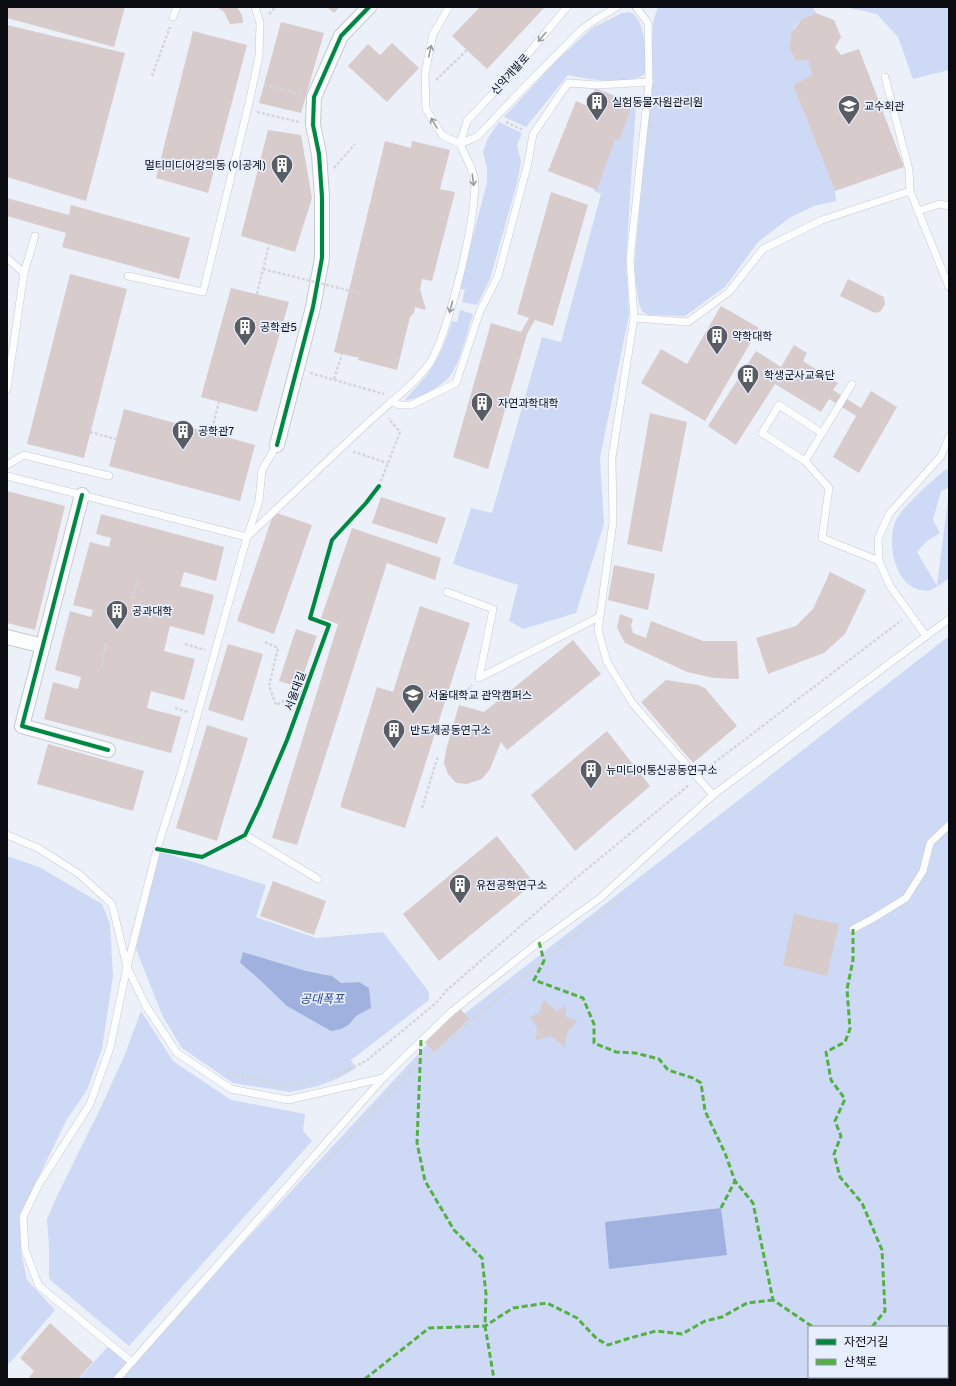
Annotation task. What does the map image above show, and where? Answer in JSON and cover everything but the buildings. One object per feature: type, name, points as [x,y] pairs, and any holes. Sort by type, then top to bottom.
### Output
[{"type":"street","points":[[277,445],[313,307],[322,258],[321,182],[319,154],[313,125],[314,97],[341,36],[369,7]]},
{"type":"street","points":[[82,495],[22,726],[108,750]]},
{"type":"street","points":[[7,637],[43,646]]},
{"type":"lane","points":[[173,17],[177,7]]},
{"type":"lane","points":[[128,276],[203,292],[259,56],[260,23],[255,7]]},
{"type":"lane","points":[[247,538],[391,401],[408,389],[430,364],[440,345],[463,261],[474,201],[474,177],[460,144],[442,135],[426,109],[425,73],[433,34],[450,7]]},
{"type":"lane","name":"신약개발로","points":[[460,144],[467,121],[511,74],[567,7]]},
{"type":"lane","points":[[460,144],[478,136],[577,34],[595,20],[617,7]]},
{"type":"lane","points":[[636,7],[648,23],[649,82],[630,259],[634,318],[612,457],[613,522],[598,630],[607,662],[633,704],[713,795]]},
{"type":"lane","points":[[885,77],[909,170],[910,191],[949,286]]},
{"type":"lane","points":[[391,401],[399,405],[411,405],[456,384],[480,311],[498,276],[528,163],[533,134],[568,83],[598,85],[649,82]]},
{"type":"lane","points":[[634,318],[688,322],[729,292],[764,249],[822,220],[910,191]]},
{"type":"lane","points":[[918,211],[940,204],[949,206]]},
{"type":"lane","points":[[7,389],[24,273],[35,236]]},
{"type":"lane","points":[[7,258],[24,273]]},
{"type":"lane","points":[[805,461],[852,384]]},
{"type":"lane","points":[[822,433],[779,405],[762,433],[805,461],[829,488],[822,538],[879,561]]},
{"type":"lane","points":[[926,636],[890,586],[879,561],[878,539],[889,514],[941,456],[949,437]]},
{"type":"lane","points":[[132,1362],[39,1286],[25,1250],[23,1217],[39,1184],[90,1104],[110,1048],[127,968],[157,849],[182,770],[247,538],[259,501],[262,470],[277,445]]},
{"type":"lane","points":[[7,465],[24,455],[109,476]]},
{"type":"lane","points":[[7,476],[247,538]]},
{"type":"lane","points":[[447,592],[493,609],[479,678]]},
{"type":"lane","points":[[479,678],[599,617]]},
{"type":"lane","points":[[117,1379],[383,1078],[450,1013],[540,942],[600,898],[713,795],[949,618]]},
{"type":"lane","points":[[853,929],[906,898],[923,871],[930,843],[949,825]]},
{"type":"lane","points":[[7,835],[38,848],[79,874],[112,904],[127,968],[146,1006],[177,1053],[231,1089],[288,1100],[383,1078]]},
{"type":"lane","points":[[245,835],[318,879]]},
{"type":"path","points":[[152,76],[173,17]]},
{"type":"path","points":[[426,90],[468,50]]},
{"type":"path","points":[[253,83],[314,97]]},
{"type":"path","points":[[247,110],[313,125]]},
{"type":"path","points":[[497,117],[533,134]]},
{"type":"path","points":[[321,182],[355,144]]},
{"type":"path","points":[[257,294],[269,245]]},
{"type":"path","points":[[263,269],[359,293]]},
{"type":"path","points":[[334,379],[342,354]]},
{"type":"path","points":[[297,369],[383,392],[391,401]]},
{"type":"path","points":[[211,433],[219,402]]},
{"type":"path","points":[[375,492],[379,486],[400,432],[382,410]]},
{"type":"path","points":[[90,432],[116,440]]},
{"type":"path","points":[[132,600],[138,579]]},
{"type":"path","points":[[706,769],[910,614]]},
{"type":"path","points":[[265,642],[278,648],[269,686],[276,705],[305,690]]},
{"type":"path","points":[[101,666],[107,643]]},
{"type":"path","points":[[185,644],[205,650]]},
{"type":"path","points":[[457,700],[479,678]]},
{"type":"path","points":[[175,708],[189,712]]},
{"type":"path","points":[[422,808],[438,756]]},
{"type":"path","points":[[328,1079],[366,1061],[436,1003],[447,990],[576,878],[689,785]]},
{"type":"path","points":[[318,1170],[423,1057],[434,1053],[471,1020],[623,896]]},
{"type":"path","points":[[226,1073],[280,1085],[321,1080]]},
{"type":"shaded area","points":[[658,7],[813,7],[816,13],[803,19],[796,25],[790,39],[791,50],[795,61],[808,60],[812,75],[793,85],[835,191],[836,201],[814,206],[789,218],[758,242],[725,287],[685,316],[648,315],[642,311],[639,304],[634,269],[649,103],[653,22]]},
{"type":"shaded area","points":[[845,7],[949,7],[949,70],[913,79],[898,37],[877,14]]},
{"type":"shaded area","points":[[629,12],[635,15],[639,21],[644,39],[647,72],[640,77],[631,80],[620,81],[598,80],[568,75],[526,127],[504,117],[557,60],[590,30],[622,13]]},
{"type":"shaded area","points":[[636,104],[626,260],[629,315],[600,458],[604,524],[576,613],[523,629],[509,621],[518,585],[453,564],[471,508],[492,513],[542,337],[561,342],[601,194],[594,191],[615,120]]},
{"type":"shaded area","points":[[499,122],[522,133],[517,145],[521,162],[517,183],[490,279],[477,305],[462,302],[465,290],[459,288],[487,183],[487,168],[483,152],[488,138]]},
{"type":"shaded area","points":[[460,310],[473,314],[461,354],[454,370],[441,385],[423,395],[404,401],[434,365],[444,346],[452,321],[457,322]]},
{"type":"shaded area","points":[[949,468],[949,487],[941,491],[933,520],[940,533],[928,540],[917,552],[937,586],[949,491],[949,578],[939,585],[931,590],[920,590],[911,586],[898,571],[892,550],[893,529],[896,520],[911,501],[925,487]]},
{"type":"shaded area","points":[[949,636],[949,1379],[117,1379],[432,1039]]},
{"type":"shaded area","points":[[159,851],[266,885],[256,917],[316,938],[383,932],[429,992],[429,1000],[351,1060],[356,1068],[339,1078],[318,1086],[290,1092],[233,1083],[182,1048],[163,1017],[136,949]],"holes":[[[243,952],[306,971],[332,976],[341,983],[359,982],[371,1008],[356,1016],[350,1025],[260,980],[240,964]]]},
{"type":"shaded area","points":[[7,856],[39,867],[102,904],[110,924],[113,976],[102,1049],[87,1090],[67,1119],[20,1215],[21,1252],[27,1280],[55,1310],[7,1366]]},
{"type":"shaded area","points":[[141,1011],[173,1061],[231,1100],[305,1114],[303,1131],[312,1141],[129,1346],[49,1279],[47,1219],[125,1054]]},
{"type":"shaded area","points":[[110,1344],[132,1362],[114,1379],[79,1379]]},
{"type":"water","name":"공대폭포","points":[[243,952],[306,971],[332,976],[341,983],[359,982],[369,988],[371,1008],[356,1016],[350,1024],[341,1029],[331,1031],[287,1006],[240,963]]},
{"type":"water","points":[[721,1208],[727,1255],[609,1269],[605,1222]]},
{"type":"marked path","points":[[853,929],[853,960],[847,989],[850,1029],[845,1042],[826,1052],[831,1080],[845,1099],[835,1121],[841,1136],[834,1154],[840,1177],[862,1203],[882,1250],[885,1311],[873,1326]]},
{"type":"marked path","points":[[539,942],[544,961],[534,980],[583,998],[594,1024],[594,1043],[616,1052],[635,1053],[659,1059],[668,1070],[693,1078],[701,1083],[705,1111],[725,1153],[735,1181],[753,1203],[773,1300],[812,1326]]},
{"type":"marked path","points":[[421,1040],[417,1143],[425,1181],[454,1230],[482,1258],[486,1294],[485,1326],[494,1379]]},
{"type":"marked path","points":[[721,1208],[735,1181]]},
{"type":"marked path","points":[[365,1379],[429,1328],[485,1326],[513,1308],[547,1303],[577,1318],[597,1339],[608,1345],[656,1331],[682,1334],[705,1321],[722,1317],[747,1303],[773,1300]]},
{"type":"cycle path","points":[[277,445],[313,307],[322,258],[322,197],[319,154],[313,125],[314,97],[341,36],[369,7]]},
{"type":"cycle path","name":"서울대길","points":[[157,849],[202,857],[245,835],[287,740],[329,625],[310,618],[332,540],[366,503],[379,486]]},
{"type":"cycle path","points":[[82,495],[22,726],[108,750]]},
{"type":"place","name":"실험동물자원관리원","points":[[597,122]]},
{"type":"place","name":"교수회관","points":[[849,126]]},
{"type":"place","name":"멀티미디어강의동 (이공계)","points":[[282,184]]},
{"type":"place","name":"공학관5","points":[[245,346]]},
{"type":"place","name":"약학대학","points":[[717,356]]},
{"type":"place","name":"학생군사교육단","points":[[748,394]]},
{"type":"place","name":"자연과학대학","points":[[482,422]]},
{"type":"place","name":"공학관7","points":[[183,450]]},
{"type":"place","name":"공과대학","points":[[117,630]]},
{"type":"place","name":"서울대학교 관악캠퍼스","points":[[413,714]]},
{"type":"place","name":"반도체공동연구소","points":[[394,750]]},
{"type":"place","name":"뉴미디어통신공동연구소","points":[[591,790]]},
{"type":"place","name":"유전공학연구소","points":[[460,904]]}]
